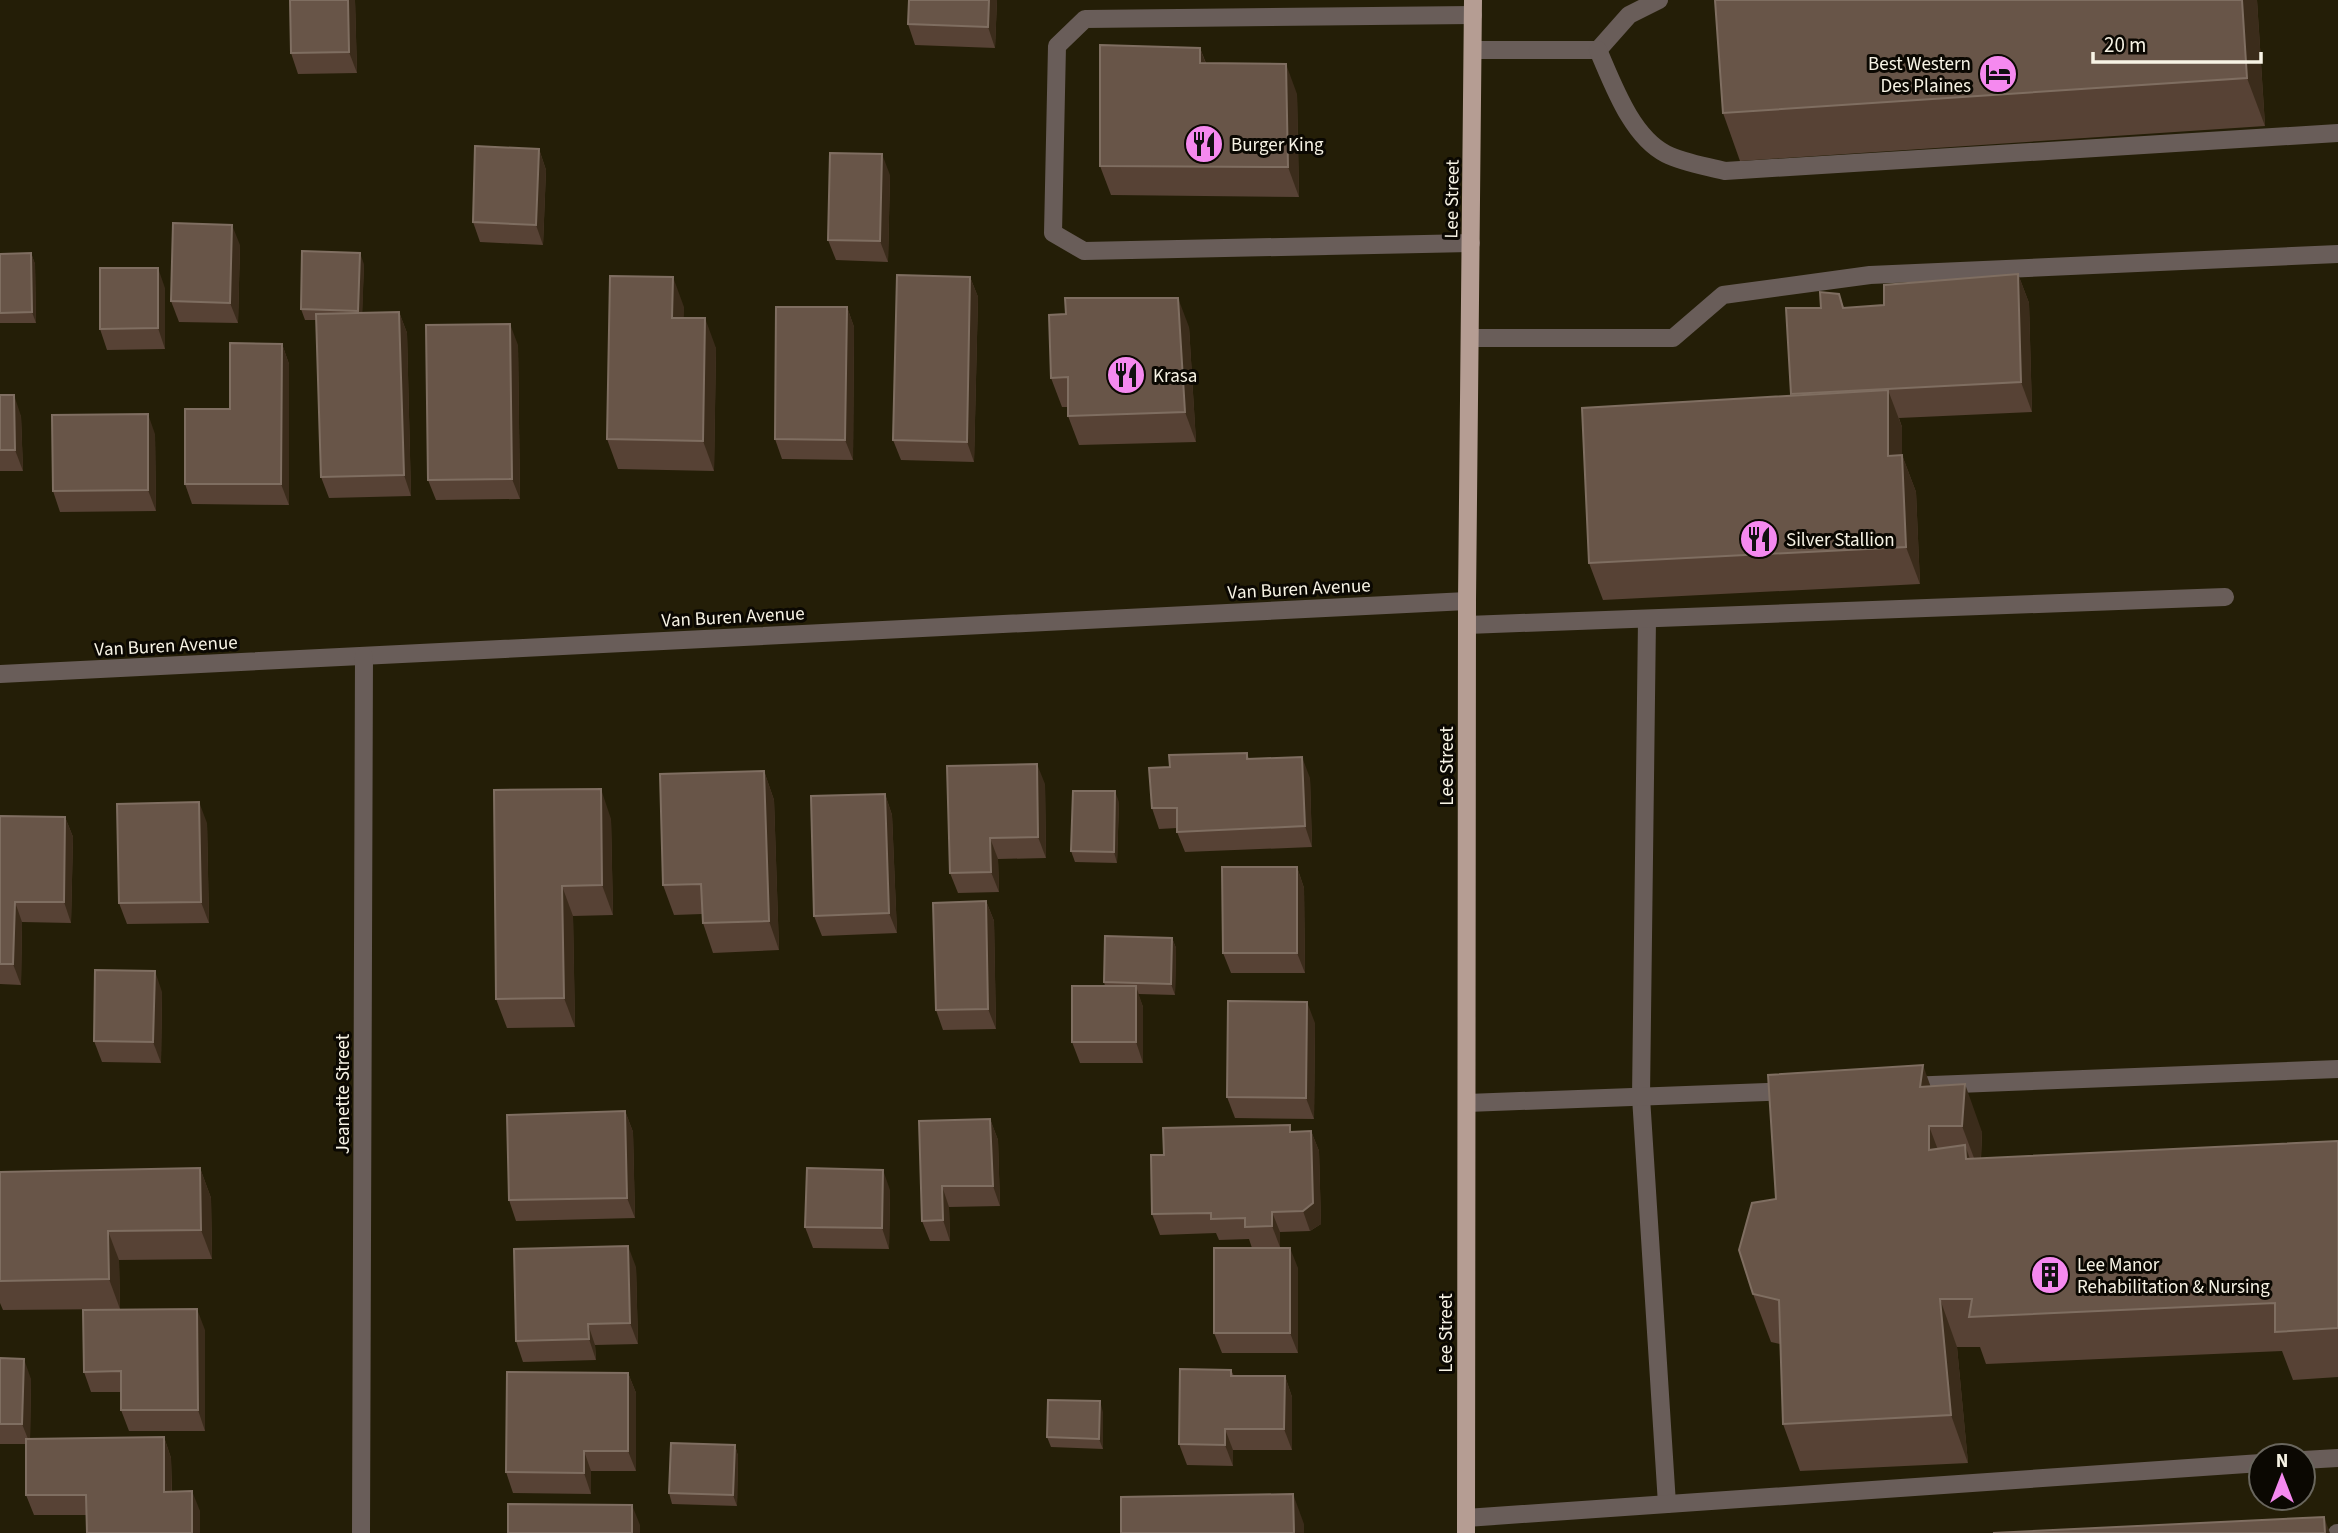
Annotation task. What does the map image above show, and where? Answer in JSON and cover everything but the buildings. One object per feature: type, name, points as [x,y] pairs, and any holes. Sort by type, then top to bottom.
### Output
[{"type":"main road","name":"Lee Street","points":[[1466,1525],[1467,601],[1473,8]]},
{"type":"street","points":[[1474,50],[1598,50],[1629,15],[1658,0]]},
{"type":"street","points":[[1471,243],[1084,251],[1053,233],[1057,46],[1085,19],[1473,8]]},
{"type":"street","points":[[1598,50],[1621,102],[1646,138],[1665,154],[1725,171],[2338,133]]},
{"type":"street","points":[[1470,338],[1673,338],[1723,295],[1870,275],[2338,254]]},
{"type":"street","points":[[1467,625],[2225,597]]},
{"type":"street","name":"Van Buren Avenue","points":[[0,674],[1467,601]]},
{"type":"street","points":[[1647,619],[1641,1097],[1667,1504]]},
{"type":"street","name":"Jeanette Street","points":[[361,1533],[364,656]]},
{"type":"street","points":[[1892,1087],[2338,1069]]},
{"type":"street","points":[[1466,1103],[1808,1090]]},
{"type":"street","points":[[2317,1459],[2338,1458]]},
{"type":"street","points":[[1466,1525],[1667,1504],[2247,1464]]},
{"type":"place","name":"Best Western Des Plaines","points":[[1998,74]]},
{"type":"place","name":"Burger King","points":[[1204,144]]},
{"type":"place","name":"Krasa","points":[[1126,375]]},
{"type":"place","name":"Silver Stallion","points":[[1759,539]]},
{"type":"place","name":"Lee Manor Rehabilitation & Nursing","points":[[2050,1275]]}]
